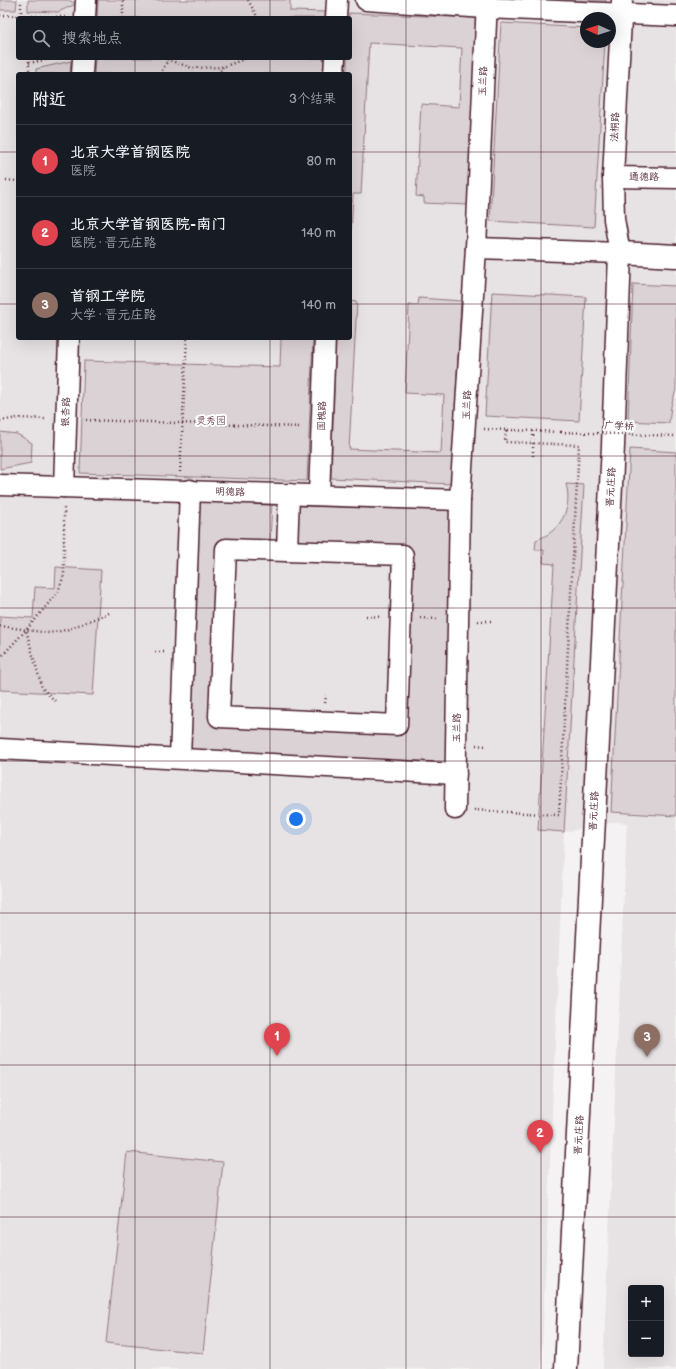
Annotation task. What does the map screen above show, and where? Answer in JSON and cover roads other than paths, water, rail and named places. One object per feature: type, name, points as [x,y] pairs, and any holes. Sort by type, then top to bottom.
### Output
[{"type":"street","points":[[85,16],[86,0]]},
{"type":"street","points":[[336,16],[337,0]]},
{"type":"street","points":[[366,0],[621,7],[676,16]]},
{"type":"street","name":"玉兰路","points":[[455,809],[460,500],[476,248],[486,4]]},
{"type":"street","name":"法桐路","points":[[620,253],[614,219],[612,177],[621,7]]},
{"type":"street","points":[[82,72],[83,60]]},
{"type":"street","points":[[334,72],[335,60]]},
{"type":"street","name":"通德路","points":[[612,177],[676,178]]},
{"type":"street","points":[[476,248],[676,256]]},
{"type":"street","name":"晋元庄路","points":[[566,1369],[613,446],[620,253]]},
{"type":"street","name":"银杏路","points":[[64,487],[69,340]]},
{"type":"street","name":"国槐路","points":[[319,495],[325,340]]},
{"type":"street","name":"明德路","points":[[0,485],[460,500]]},
{"type":"street","points":[[180,758],[185,490]]},
{"type":"street","points":[[287,551],[289,494]]},
{"type":"street","points":[[226,549],[287,551],[403,555],[397,725],[219,717],[226,549]]},
{"type":"street","points":[[0,749],[456,774]]},
{"type":"place","name":"北京大学首钢医院","points":[[277,1056]]},
{"type":"place","name":"首钢工学院","points":[[647,1057]]},
{"type":"place","name":"北京大学首钢医院-南门","points":[[540,1153]]},
{"type":"park label","name":"灵秀园","points":[[211,421]]}]
